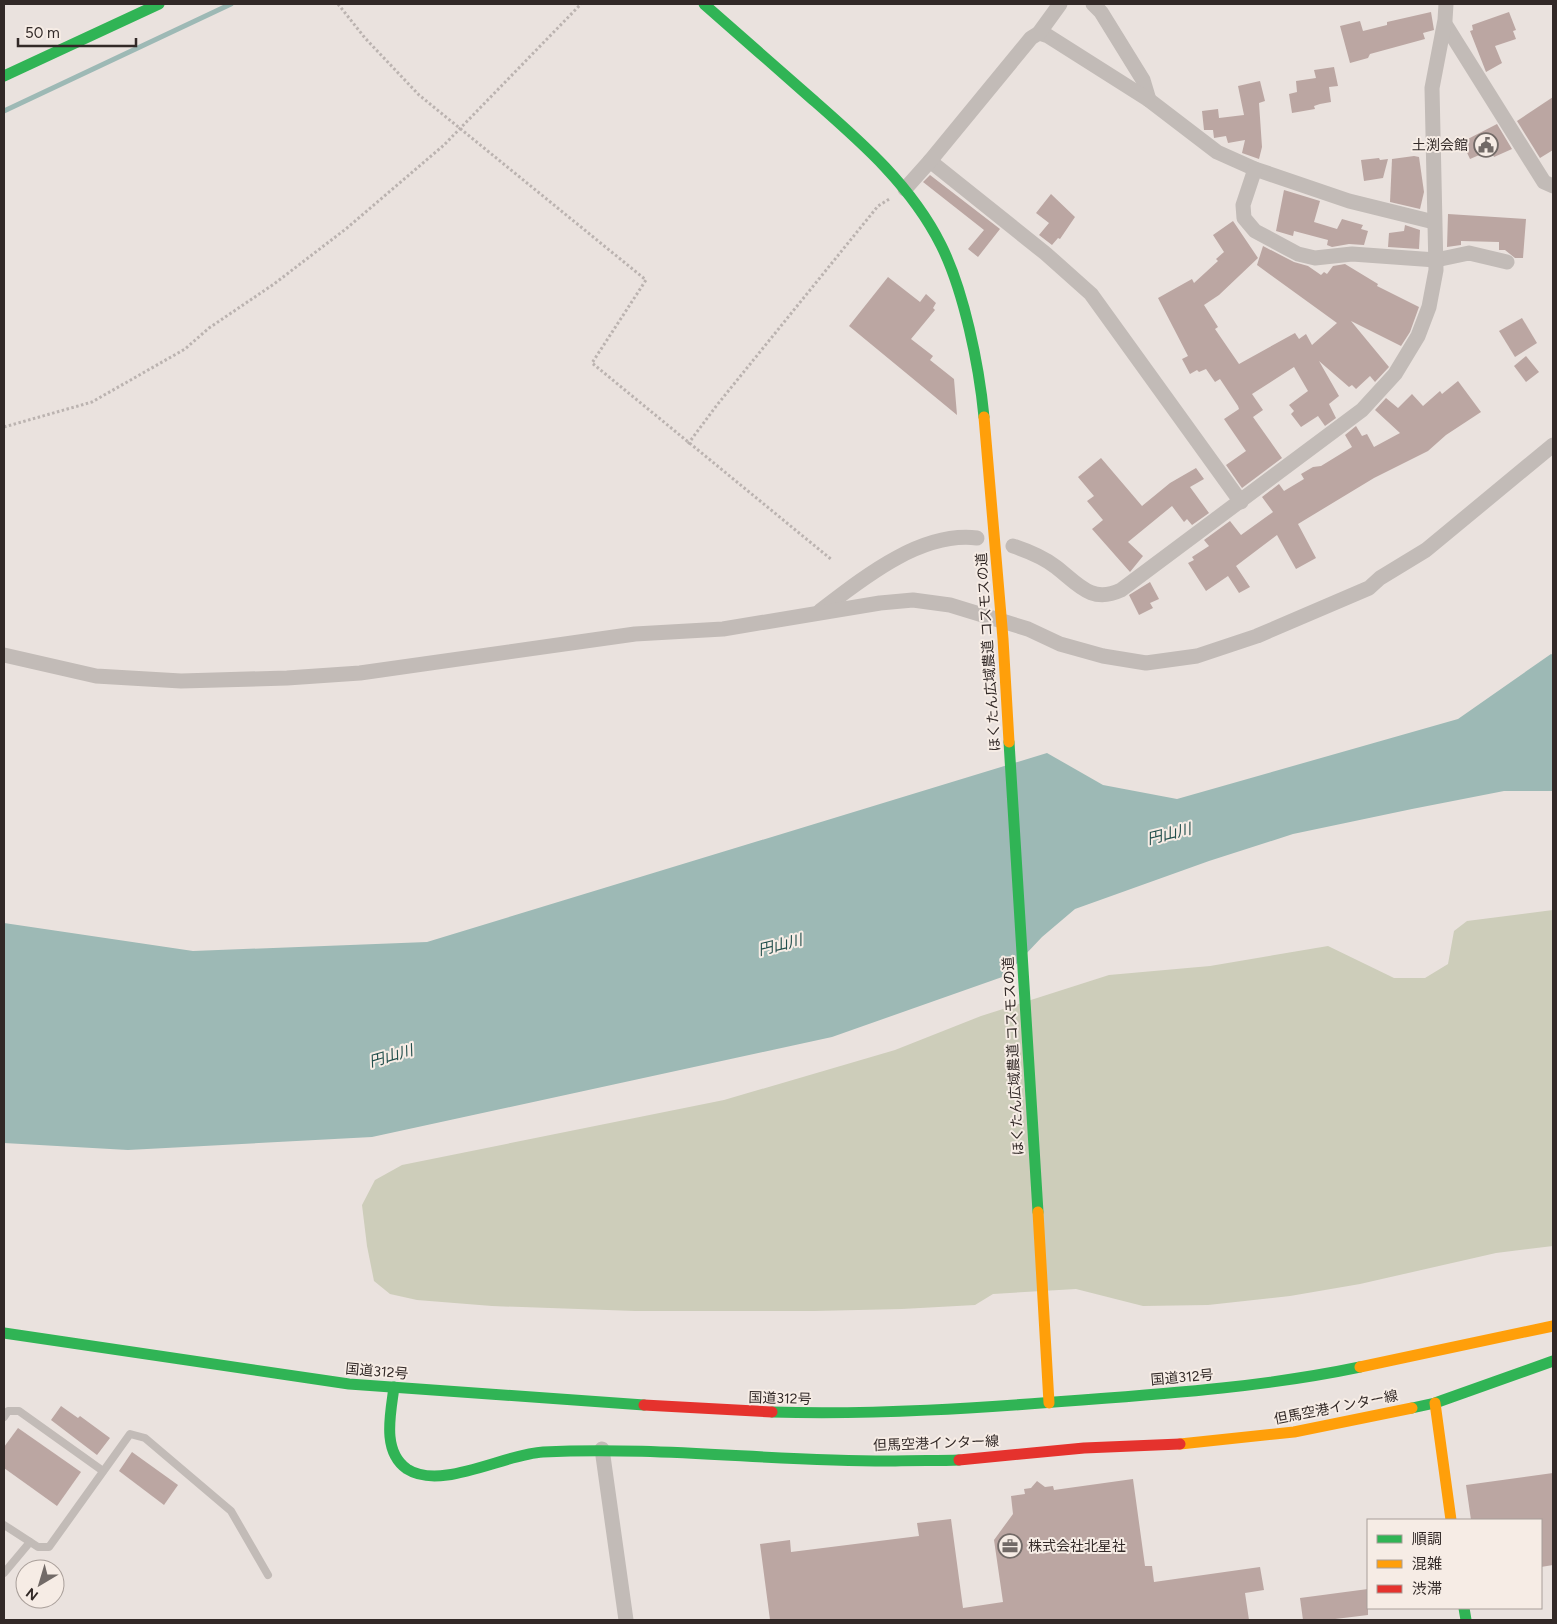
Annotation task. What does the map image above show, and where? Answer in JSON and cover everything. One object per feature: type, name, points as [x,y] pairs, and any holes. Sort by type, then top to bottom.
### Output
[{"type":"main road","points":[[4,76],[159,4]]},
{"type":"main road","name":"ほくたん広域農道 コスモスの道","points":[[704,4],[866,146],[905,189],[941,245],[963,306],[979,379],[988,451],[1002,621],[1049,1403]]},
{"type":"main road","name":"国道312号","points":[[5,1335],[349,1384],[729,1411],[831,1414],[921,1412],[1222,1388],[1327,1374],[1553,1326]]},
{"type":"main road","name":"但馬空港インター線","points":[[394,1387],[389,1430],[393,1450],[406,1468],[426,1477],[455,1473],[529,1453],[602,1449],[845,1461],[956,1460],[1084,1448],[1200,1444],[1294,1432],[1435,1403],[1486,1383],[1553,1362]]},
{"type":"main road","points":[[1435,1403],[1451,1519]]},
{"type":"street","points":[[905,189],[1031,38],[1039,33],[1060,4]]},
{"type":"street","points":[[1092,4],[1101,12],[1143,80],[1150,100]]},
{"type":"street","points":[[1013,546],[1038,555],[1088,592],[1099,596],[1110,595],[1121,590],[1241,502],[1362,410],[1395,374],[1418,336],[1429,307],[1436,260],[1432,88],[1446,4]]},
{"type":"street","points":[[1444,24],[1544,182],[1553,186]]},
{"type":"street","points":[[1039,33],[1048,36],[1150,100],[1218,152],[1255,169],[1349,201],[1434,222]]},
{"type":"street","points":[[930,161],[1045,253],[1091,294],[1241,502]]},
{"type":"street","points":[[1255,169],[1243,211],[1248,224],[1271,241],[1298,254],[1315,258],[1352,254],[1436,260],[1469,253],[1506,262]]},
{"type":"street","points":[[4,655],[96,676],[181,681],[287,678],[360,673],[635,634],[723,629],[780,621],[819,612],[913,600],[950,605],[1028,629],[1060,644],[1103,656],[1146,663],[1197,656],[1262,634],[1369,588],[1380,578],[1426,550],[1553,446]]},
{"type":"street","points":[[819,612],[872,574],[928,542],[949,537],[977,538]]},
{"type":"street","points":[[602,1449],[626,1620]]},
{"type":"lane","points":[[4,1417],[8,1411],[19,1411],[103,1471]]},
{"type":"lane","points":[[4,1525],[38,1547],[49,1547],[130,1434],[145,1438],[231,1511],[268,1575]]},
{"type":"lane","points":[[4,1573],[30,1542]]},
{"type":"path","points":[[338,4],[365,38],[419,95],[646,280],[592,363],[688,444],[832,560]]},
{"type":"path","points":[[4,427],[92,402],[185,349],[209,328],[274,284],[347,228],[461,129],[581,4]]},
{"type":"path","points":[[688,444],[717,405],[878,206],[905,189]]},
{"type":"green space","points":[[1553,910],[1553,1246],[1496,1253],[1360,1284],[1290,1296],[1208,1305],[1143,1306],[1076,1289],[993,1294],[975,1305],[902,1309],[635,1311],[492,1306],[417,1300],[390,1294],[374,1281],[362,1205],[375,1180],[402,1165],[724,1100],[895,1050],[981,1016],[1109,975],[1210,966],[1328,946],[1394,978],[1425,978],[1448,964],[1454,931],[1467,921]]},
{"type":"water","name":"円山川","points":[[1551,654],[1553,655],[1553,791],[1504,791],[1412,809],[1293,834],[1209,861],[1075,909],[1042,937],[1005,976],[832,1037],[372,1137],[128,1150],[4,1143],[4,923],[193,951],[427,942],[1047,753],[1103,785],[1177,799],[1458,719]]},
{"type":"building","points":[[1431,12],[1434,30],[1423,33],[1425,39],[1370,54],[1368,58],[1350,63],[1340,26],[1360,21],[1363,31],[1387,25],[1387,22]]},
{"type":"building","points":[[1509,12],[1516,30],[1513,31],[1516,39],[1495,46],[1502,63],[1486,72],[1470,31],[1473,30],[1472,25]]},
{"type":"building","points":[[1334,67],[1338,86],[1329,87],[1331,102],[1314,106],[1315,109],[1292,113],[1289,94],[1297,92],[1296,81],[1316,78],[1314,70]]},
{"type":"building","points":[[1260,81],[1265,101],[1259,103],[1262,147],[1259,159],[1242,153],[1245,140],[1228,143],[1226,136],[1214,138],[1213,130],[1204,130],[1202,111],[1218,109],[1219,118],[1244,115],[1238,86]]},
{"type":"building","points":[[1553,97],[1553,150],[1540,158],[1517,121]]},
{"type":"building","name":"土渕会館","points":[[1497,124],[1512,149],[1494,157],[1491,150],[1470,159],[1462,142]]},
{"type":"building","points":[[1419,157],[1424,192],[1420,209],[1390,202],[1392,159]]},
{"type":"building","points":[[1379,158],[1380,160],[1388,159],[1383,178],[1364,181],[1361,160]]},
{"type":"building","points":[[930,175],[1000,229],[978,257],[968,249],[984,230],[923,182]]},
{"type":"building","points":[[1284,190],[1320,201],[1314,222],[1337,229],[1342,219],[1363,225],[1361,229],[1368,231],[1364,245],[1349,244],[1332,247],[1327,245],[1328,240],[1294,231],[1293,236],[1276,231]]},
{"type":"building","points":[[1051,194],[1075,217],[1060,239],[1058,238],[1052,245],[1039,235],[1049,223],[1036,213]]},
{"type":"building","points":[[1448,214],[1526,219],[1523,258],[1515,258],[1505,250],[1499,250],[1499,242],[1461,241],[1461,245],[1447,247]]},
{"type":"building","points":[[1233,221],[1258,258],[1219,295],[1204,305],[1218,327],[1215,329],[1239,364],[1295,333],[1299,339],[1306,334],[1312,345],[1337,323],[1257,265],[1263,246],[1294,262],[1308,266],[1321,275],[1324,272],[1327,274],[1333,266],[1345,264],[1378,284],[1377,286],[1419,307],[1410,332],[1401,346],[1351,321],[1389,367],[1375,382],[1370,376],[1356,389],[1352,385],[1349,387],[1319,361],[1339,396],[1329,404],[1336,418],[1325,426],[1318,416],[1301,427],[1291,414],[1294,411],[1289,405],[1308,391],[1294,367],[1252,394],[1263,410],[1253,417],[1282,458],[1242,488],[1226,465],[1246,451],[1224,419],[1239,409],[1238,406],[1220,379],[1215,382],[1206,369],[1199,372],[1197,370],[1190,374],[1182,359],[1188,356],[1158,298],[1192,279],[1194,283],[1218,261],[1216,259],[1224,252],[1213,235]]},
{"type":"building","points":[[1405,225],[1420,230],[1419,249],[1388,247],[1389,233],[1404,231]]},
{"type":"building","points":[[888,277],[920,302],[926,294],[936,303],[933,308],[935,310],[911,339],[933,356],[930,360],[954,379],[957,415],[849,326]]},
{"type":"building","points":[[1522,318],[1537,343],[1515,357],[1499,331]]},
{"type":"building","points":[[1526,356],[1539,372],[1526,382],[1514,366]]},
{"type":"building","points":[[1458,381],[1481,412],[1446,435],[1428,451],[1374,478],[1298,524],[1316,558],[1296,569],[1277,535],[1236,566],[1250,587],[1239,593],[1228,576],[1206,591],[1188,563],[1194,560],[1192,557],[1209,546],[1204,540],[1230,521],[1241,535],[1273,512],[1262,497],[1279,484],[1284,491],[1304,479],[1301,474],[1313,467],[1321,466],[1352,447],[1345,435],[1356,426],[1362,436],[1367,434],[1374,447],[1400,433],[1375,410],[1386,398],[1398,408],[1412,394],[1423,406],[1440,391],[1442,394]]},
{"type":"building","points":[[1101,458],[1142,506],[1170,483],[1196,468],[1204,479],[1190,487],[1209,513],[1192,525],[1187,519],[1184,522],[1172,506],[1128,542],[1143,556],[1130,572],[1092,529],[1103,520],[1087,501],[1094,496],[1078,477]]},
{"type":"building","points":[[1150,582],[1159,599],[1150,603],[1153,608],[1139,615],[1129,595]]},
{"type":"building","points":[[61,1406],[78,1418],[80,1416],[110,1438],[97,1455],[51,1420]]},
{"type":"building","points":[[18,1428],[81,1472],[57,1506],[4,1468],[4,1447]]},
{"type":"building","points":[[132,1452],[178,1485],[164,1505],[119,1471]]},
{"type":"building","points":[[1553,1473],[1553,1565],[1542,1567],[1542,1519],[1471,1519],[1466,1485]]},
{"type":"building","points":[[1133,1479],[1145,1566],[1152,1566],[1154,1582],[1260,1567],[1264,1590],[1245,1593],[1249,1620],[770,1620],[760,1544],[790,1540],[791,1552],[919,1536],[917,1523],[951,1519],[963,1608],[1003,1602],[994,1540],[1013,1514],[1011,1496],[1025,1494],[1024,1489],[1031,1488],[1037,1481],[1045,1487],[1053,1486],[1054,1490]]},
{"type":"building","points":[[1367,1589],[1368,1615],[1327,1620],[1303,1620],[1300,1598]]},
{"type":"waterway","points":[[4,111],[231,4]]},
{"type":"traffic: fast","points":[[4,76],[159,4]]},
{"type":"traffic: fast","points":[[704,4],[866,148],[900,184],[929,223],[941,245],[957,284],[974,352],[984,417]]},
{"type":"traffic: fast","points":[[1009,742],[1038,1212]]},
{"type":"traffic: fast","points":[[4,1333],[349,1384],[644,1405]]},
{"type":"traffic: fast","points":[[1412,1408],[1435,1403],[1553,1361]]},
{"type":"traffic: fast","points":[[772,1412],[850,1413],[1005,1406],[1257,1384],[1360,1367]]},
{"type":"traffic: fast","points":[[394,1387],[390,1419],[391,1442],[394,1452],[407,1469],[421,1475],[455,1474],[527,1454],[543,1452],[675,1452],[851,1461],[959,1460]]},
{"type":"traffic: fast","points":[[1464,1609],[1466,1620]]},
{"type":"traffic: slow","points":[[984,417],[1003,639],[1009,742]]},
{"type":"traffic: slow","points":[[1038,1212],[1049,1403]]},
{"type":"traffic: slow","points":[[1360,1367],[1553,1326]]},
{"type":"traffic: slow","points":[[1435,1403],[1451,1519]]},
{"type":"traffic: slow","points":[[1180,1444],[1294,1432],[1412,1408]]},
{"type":"traffic: jam","points":[[644,1405],[772,1412]]},
{"type":"traffic: jam","points":[[959,1460],[1084,1448],[1180,1444]]},
{"type":"place","name":"土渕会館","points":[[1486,145]]},
{"type":"place","name":"株式会社北星社","points":[[1010,1546]]}]
